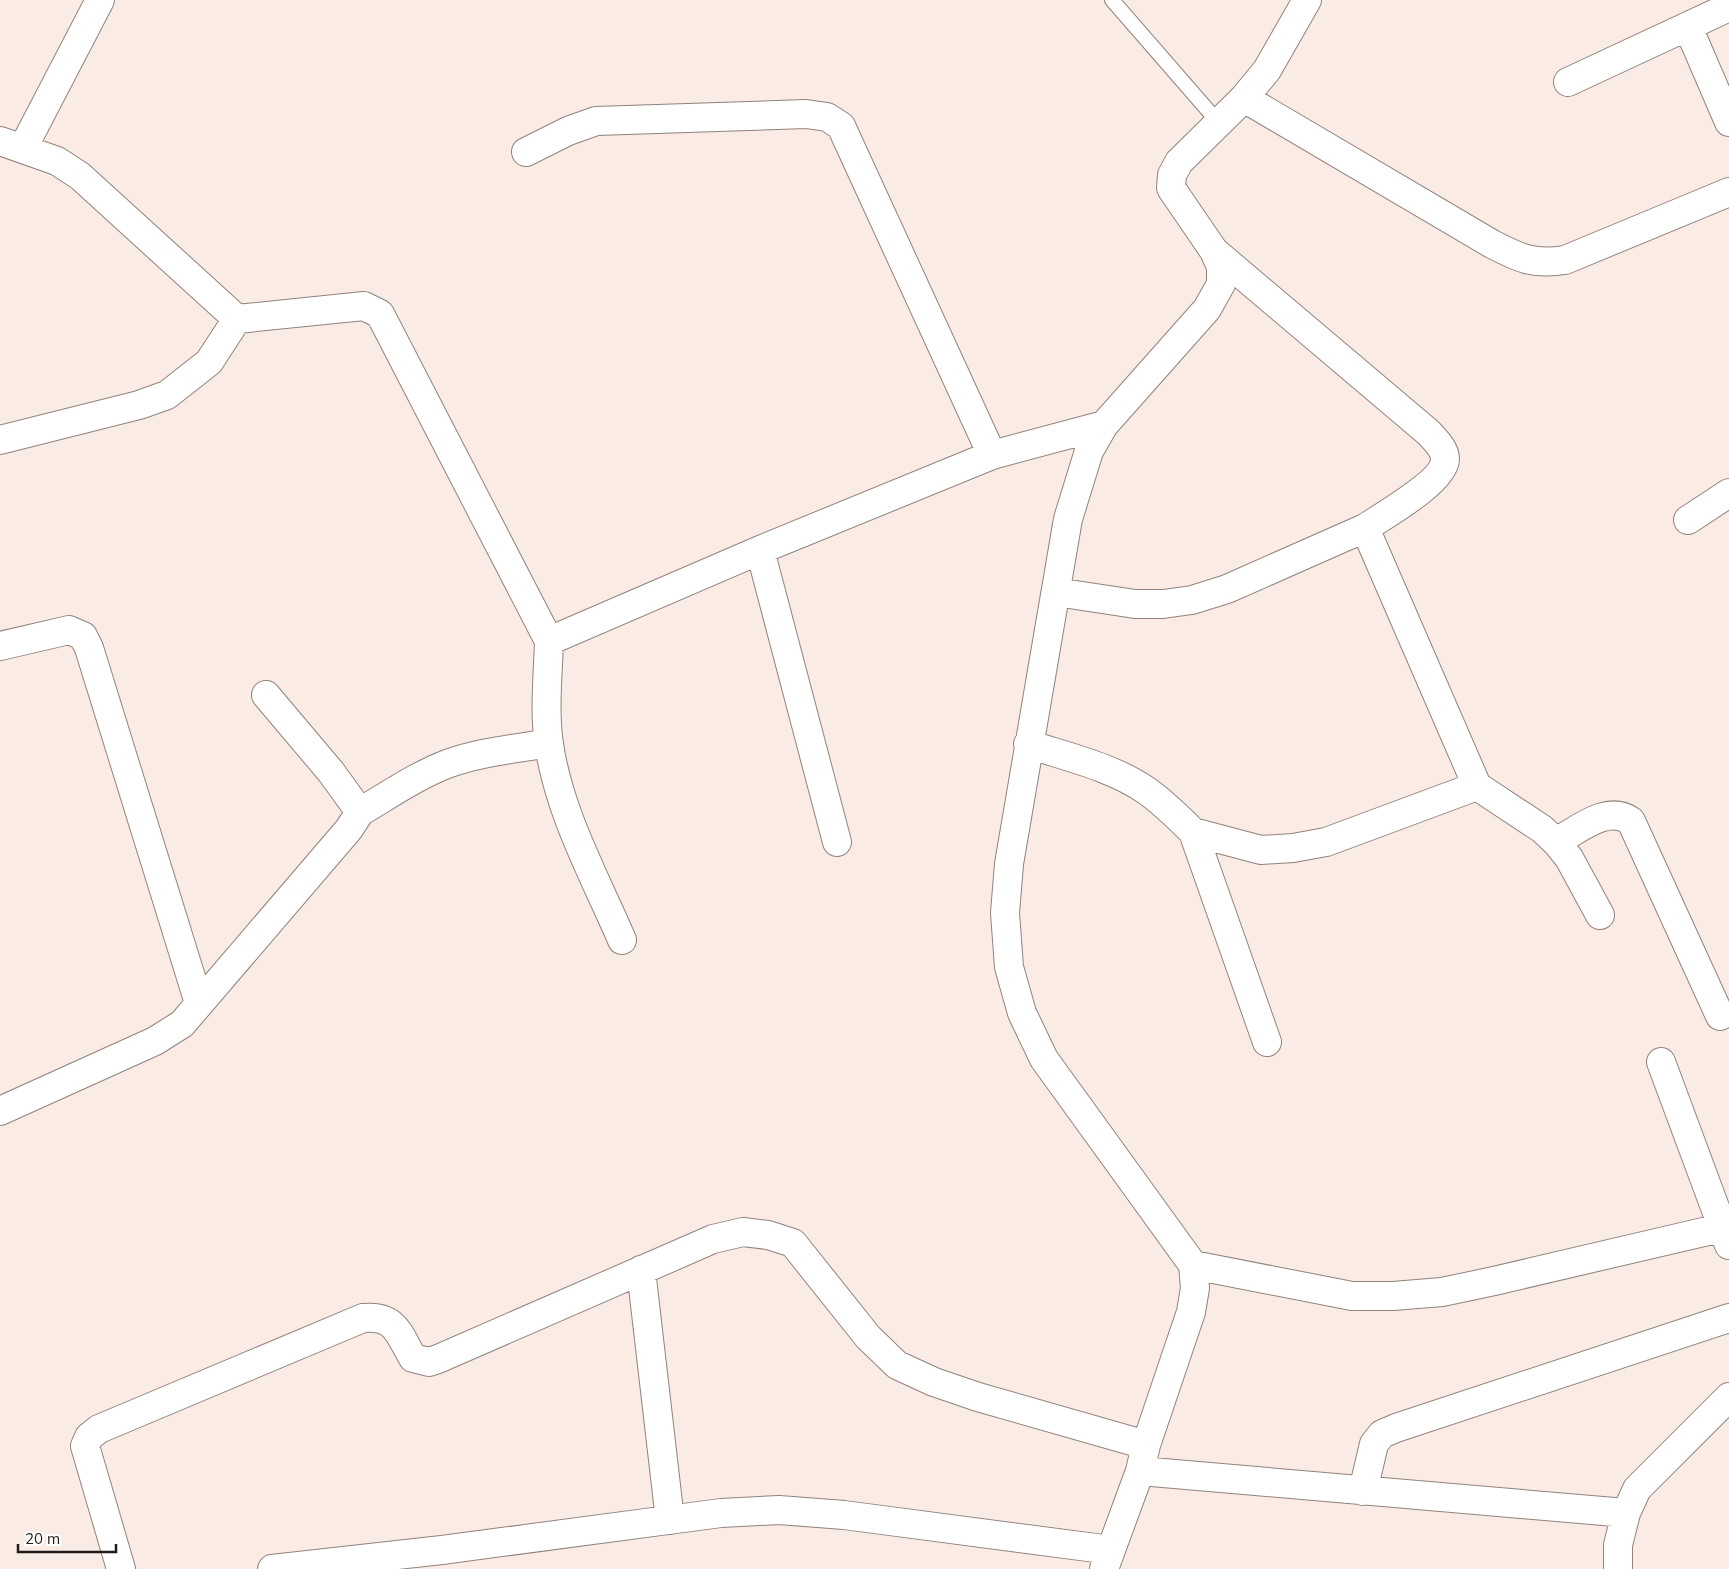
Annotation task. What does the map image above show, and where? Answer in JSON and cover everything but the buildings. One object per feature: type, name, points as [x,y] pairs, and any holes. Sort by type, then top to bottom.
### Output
[{"type":"street","points":[[100,0],[11,144],[57,161],[80,176],[237,319],[364,306],[380,314],[548,641],[549,743],[571,823],[622,940]]},
{"type":"street","points":[[289,1568],[721,1513],[779,1510],[844,1515],[1107,1560],[1140,1471],[1146,1444],[1192,1312],[1195,1288],[1193,1265],[1044,1059],[1022,1013],[1009,967],[1006,913],[1009,864],[1068,519],[1089,451],[1104,425],[1207,309],[1221,284],[1221,267],[1214,251],[1171,188],[1172,174],[1179,162],[1244,98],[1267,70],[1307,0]]},
{"type":"street","points":[[1568,82],[1729,8]]},
{"type":"street","points":[[1688,28],[1729,122]]},
{"type":"street","points":[[1244,98],[1492,244],[1521,259],[1543,264],[1565,260],[1729,192]]},
{"type":"street","points":[[526,152],[568,131],[596,122],[806,114],[826,117],[841,126],[992,455]]},
{"type":"street","points":[[1056,592],[1135,604],[1163,604],[1192,600],[1227,589],[1365,528],[1429,484],[1442,471],[1445,458],[1440,446],[1429,433],[1214,251]]},
{"type":"street","points":[[0,440],[139,405],[168,395],[209,362],[237,319]]},
{"type":"street","points":[[548,641],[760,550],[992,455],[1104,425]]},
{"type":"street","points":[[1688,520],[1729,492]]},
{"type":"street","points":[[1365,528],[1477,786],[1542,830],[1556,842],[1569,858],[1600,915]]},
{"type":"street","points":[[760,550],[837,842]]},
{"type":"street","points":[[0,646],[69,630],[83,636],[89,648],[199,1003]]},
{"type":"street","points":[[266,695],[331,772],[360,812]]},
{"type":"street","points":[[0,1111],[155,1041],[182,1024],[349,829],[360,812],[415,778],[449,764],[481,755],[549,743]]},
{"type":"street","points":[[1028,744],[1084,763],[1145,790],[1169,808],[1193,832],[1266,1042]]},
{"type":"street","points":[[1193,832],[1261,850],[1293,848],[1326,842],[1477,786]]},
{"type":"street","points":[[1556,842],[1610,814],[1622,815],[1631,821],[1720,1016]]},
{"type":"street","points":[[1193,1265],[1352,1296],[1393,1296],[1442,1292],[1727,1234],[1661,1062]]},
{"type":"street","points":[[121,1569],[85,1446],[88,1437],[99,1429],[363,1318],[383,1318],[394,1324],[413,1358],[429,1362],[713,1238],[743,1232],[768,1234],[793,1243],[868,1338],[896,1365],[934,1382],[978,1397],[1146,1444]]},
{"type":"street","points":[[641,1270],[670,1520]]},
{"type":"street","points":[[1363,1490],[1374,1444],[1382,1434],[1729,1318]]},
{"type":"street","points":[[1618,1569],[1618,1545],[1626,1514],[1638,1489],[1729,1397]]},
{"type":"street","points":[[1140,1471],[1626,1514]]},
{"type":"lane","points":[[1112,0],[1219,123]]}]
